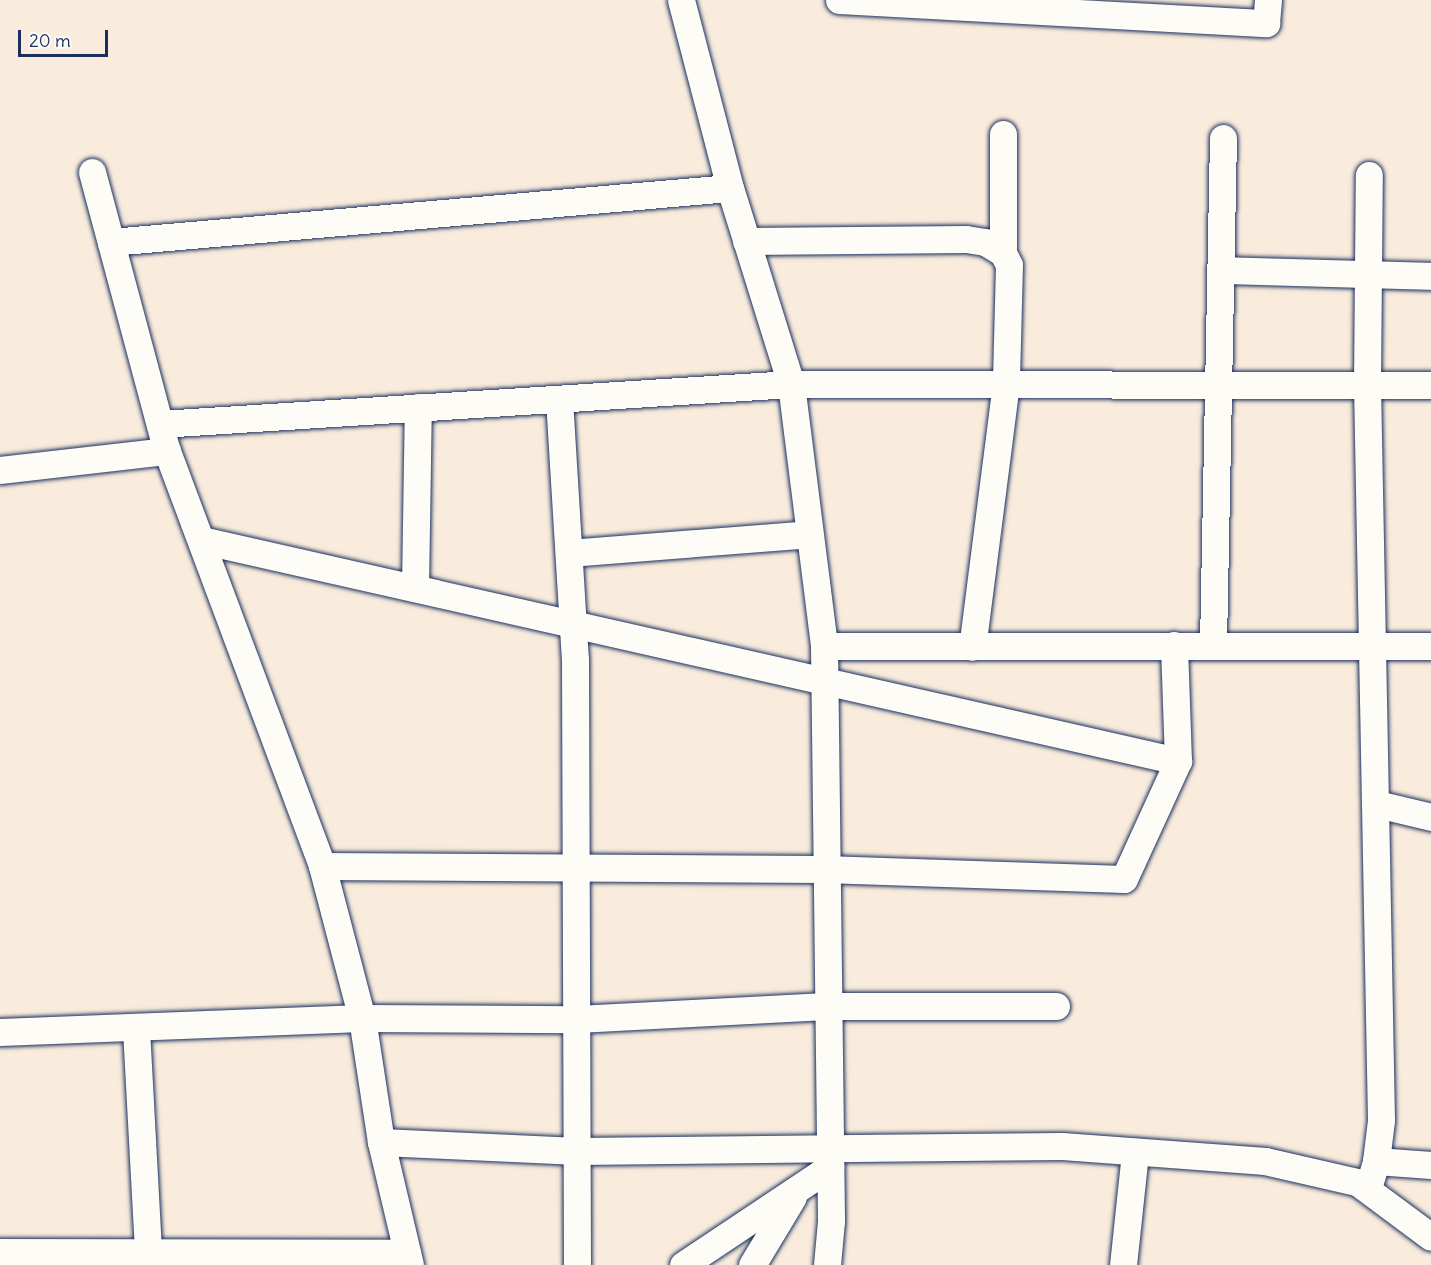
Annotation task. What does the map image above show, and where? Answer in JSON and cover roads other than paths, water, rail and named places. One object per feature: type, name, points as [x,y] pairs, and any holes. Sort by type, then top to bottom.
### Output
[{"type":"street","points":[[681,0],[729,188],[791,384],[808,534],[825,646],[823,682],[824,869],[830,1158],[826,1265]]},
{"type":"street","points":[[839,0],[1266,23],[1268,0]]},
{"type":"street","points":[[972,647],[1006,383],[1009,265],[1003,253],[1004,134]]},
{"type":"street","points":[[1213,644],[1223,138]]},
{"type":"street","points":[[0,1252],[148,1252],[409,1259],[381,1142],[362,1018],[322,866],[167,450],[92,172]]},
{"type":"street","points":[[1368,1188],[1376,1161],[1381,1120],[1377,804],[1367,384],[1369,175]]},
{"type":"street","points":[[111,242],[729,188]]},
{"type":"street","points":[[746,241],[966,239],[985,242],[1003,253]]},
{"type":"street","points":[[1221,270],[1431,276]]},
{"type":"street","points":[[160,424],[791,384],[1431,385]]},
{"type":"street","points":[[559,399],[573,622],[577,1265]]},
{"type":"street","points":[[416,588],[418,407]]},
{"type":"street","points":[[0,470],[167,450]]},
{"type":"street","points":[[569,553],[808,534]]},
{"type":"street","points":[[201,540],[573,622],[823,682],[1178,761]]},
{"type":"street","points":[[825,646],[1213,644],[1431,646]]},
{"type":"street","points":[[322,866],[576,865],[824,869],[1124,879],[1178,761],[1174,645]]},
{"type":"street","points":[[1377,804],[1431,817]]},
{"type":"street","points":[[0,1032],[136,1029],[362,1018],[577,1019],[826,1006],[1056,1006]]},
{"type":"street","points":[[136,1029],[148,1252]]},
{"type":"street","points":[[381,1142],[578,1151],[830,1158],[1062,1146],[1265,1161],[1336,1175],[1368,1188],[1431,1237]]},
{"type":"street","points":[[1123,1265],[1135,1152]]},
{"type":"street","points":[[683,1265],[796,1190],[830,1158]]},
{"type":"street","points":[[1376,1161],[1431,1165]]},
{"type":"street","points":[[752,1265],[796,1190]]}]
